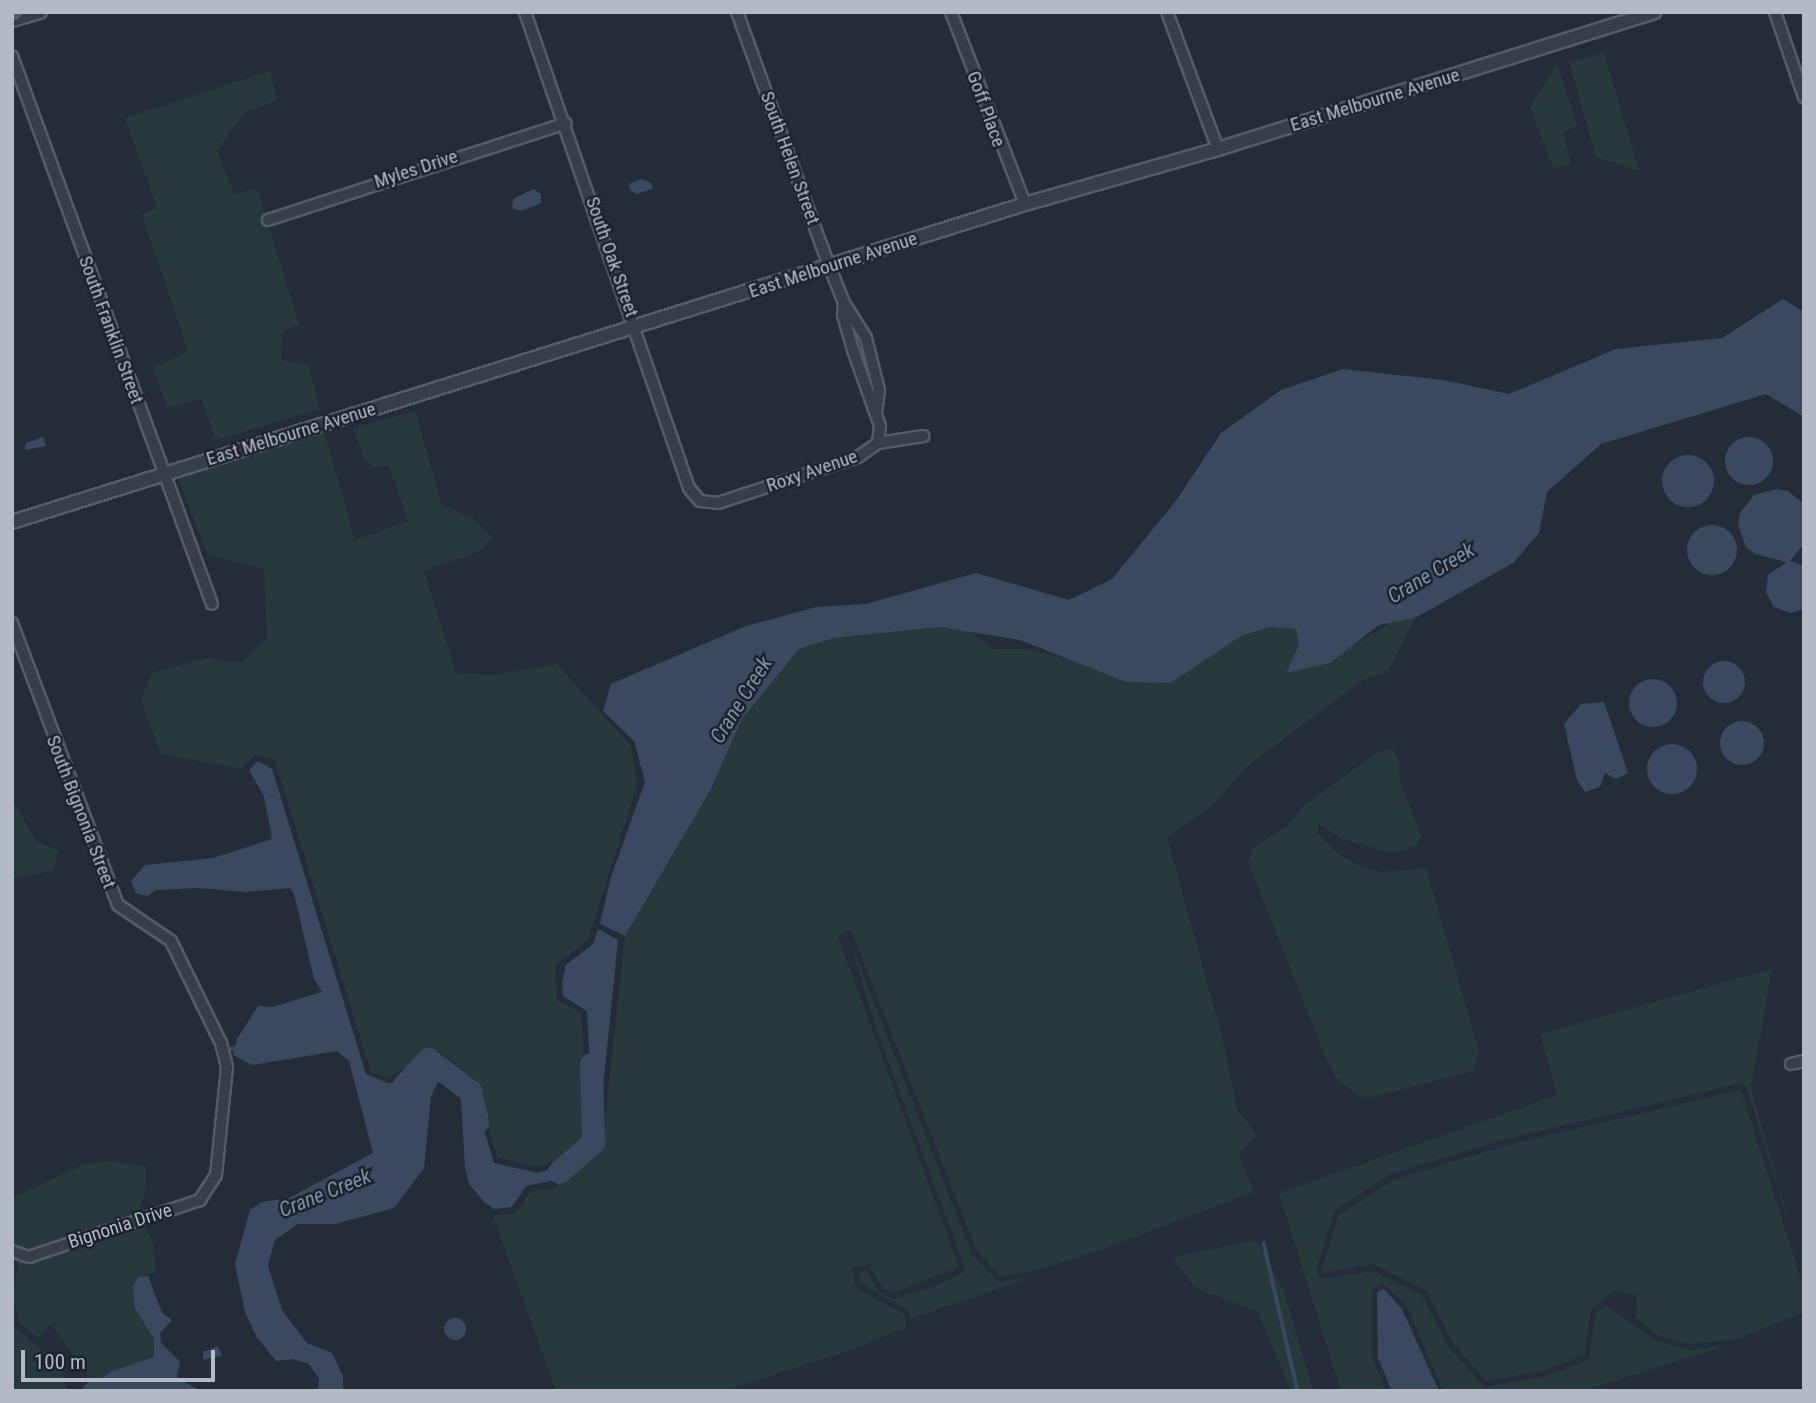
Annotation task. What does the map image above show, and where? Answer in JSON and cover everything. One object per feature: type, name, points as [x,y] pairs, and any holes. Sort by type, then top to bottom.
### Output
[{"type":"street","points":[[12,20],[40,12]]},
{"type":"street","name":"South Oak Street","points":[[525,12],[566,123],[690,488],[700,501]]},
{"type":"street","name":"South Helen Street","points":[[737,12],[833,265],[845,303],[843,315],[853,351],[876,414],[878,443]]},
{"type":"street","name":"Goff Place","points":[[951,12],[1003,156],[1025,204]]},
{"type":"street","points":[[1167,12],[1218,149]]},
{"type":"street","name":"East Melbourne Avenue","points":[[12,522],[1025,204],[1218,149],[1654,12]]},
{"type":"street","points":[[1775,12],[1804,97]]},
{"type":"street","name":"South Franklin Street","points":[[12,56],[212,604]]},
{"type":"street","name":"Myles Drive","points":[[268,220],[566,123]]},
{"type":"street","name":"Roxy Avenue","points":[[700,501],[718,503],[858,457],[878,443],[923,436]]},
{"type":"street","name":"South Bignonia Street","points":[[12,623],[118,905],[171,942],[221,1043],[226,1091],[216,1175]]},
{"type":"street","points":[[1791,1064],[1804,1060]]},
{"type":"street","name":"Bignonia Drive","points":[[12,1251],[29,1257],[200,1200],[216,1175]]},
{"type":"shaded area","points":[[1604,53],[1639,171],[1596,157],[1569,62]]},
{"type":"shaded area","points":[[1557,64],[1578,126],[1563,132],[1571,164],[1553,168],[1530,107]]},
{"type":"shaded area","points":[[270,71],[277,100],[244,113],[217,151],[234,194],[257,188],[299,324],[283,331],[281,360],[309,365],[320,409],[216,440],[201,399],[167,408],[153,368],[188,351],[142,215],[157,207],[125,118]]},
{"type":"shaded area","points":[[415,411],[442,505],[474,519],[492,537],[480,551],[424,571],[456,673],[493,675],[557,664],[631,746],[637,785],[588,940],[555,965],[557,1000],[581,1013],[589,1138],[562,1159],[538,1167],[497,1157],[480,1097],[463,1070],[437,1050],[389,1077],[371,1072],[275,760],[256,754],[241,769],[161,754],[141,701],[152,673],[206,658],[241,663],[267,638],[264,569],[208,555],[178,479],[324,430],[355,540],[408,521],[389,466],[374,467],[365,461],[353,428]]},
{"type":"shaded area","points":[[1411,610],[1415,618],[1388,671],[1363,680],[1245,768],[1212,806],[1167,837],[1223,1040],[1237,1109],[1256,1134],[1239,1156],[1254,1192],[1105,1248],[1032,1272],[1000,1276],[977,1251],[851,930],[838,936],[959,1267],[893,1293],[882,1287],[869,1264],[852,1268],[856,1288],[904,1314],[907,1327],[854,1349],[724,1391],[556,1391],[493,1216],[516,1213],[530,1192],[554,1188],[602,1149],[625,936],[711,789],[742,719],[799,649],[834,638],[939,627],[972,632],[993,649],[1026,649],[1074,661],[1126,682],[1171,683],[1241,636],[1269,627],[1296,629],[1299,645],[1287,672],[1356,644]]},
{"type":"shaded area","points":[[1392,749],[1399,760],[1399,779],[1421,835],[1417,845],[1398,852],[1385,851],[1342,839],[1319,824],[1317,833],[1337,853],[1362,867],[1382,872],[1426,868],[1479,1051],[1474,1071],[1368,1098],[1357,1095],[1336,1078],[1248,862],[1252,849],[1289,825],[1303,806],[1378,752]]},
{"type":"shaded area","points":[[12,799],[36,841],[58,851],[54,871],[12,878]]},
{"type":"shaded area","points":[[849,938],[972,1255],[999,1282],[1029,1278],[911,1319],[906,1309],[861,1283],[858,1273],[867,1271],[879,1292],[893,1299],[933,1287],[962,1273],[965,1267],[878,1034]]},
{"type":"shaded area","points":[[1772,969],[1751,1088],[1790,1227],[1747,1088],[1741,1083],[1506,1139],[1390,1174],[1335,1210],[1316,1270],[1321,1279],[1373,1271],[1422,1295],[1449,1348],[1485,1387],[1548,1376],[1589,1359],[1596,1313],[1606,1306],[1656,1341],[1689,1350],[1725,1346],[1582,1391],[1443,1391],[1407,1306],[1382,1283],[1372,1290],[1372,1357],[1386,1391],[1341,1391],[1279,1193],[1557,1095],[1540,1034]]},
{"type":"shaded area","points":[[1741,1090],[1804,1289],[1804,1312],[1737,1339],[1688,1344],[1657,1335],[1636,1317],[1637,1295],[1615,1291],[1591,1309],[1585,1354],[1546,1370],[1486,1381],[1453,1343],[1426,1290],[1373,1264],[1321,1273],[1338,1216],[1393,1180],[1508,1145]]},
{"type":"shaded area","points":[[113,1161],[146,1167],[146,1189],[138,1214],[153,1243],[156,1273],[144,1275],[136,1308],[154,1339],[154,1357],[110,1372],[98,1381],[91,1379],[51,1324],[38,1338],[20,1323],[12,1296],[18,1264],[12,1255],[12,1198],[84,1164]]},
{"type":"shaded area","points":[[1257,1240],[1284,1291],[1313,1391],[1291,1391],[1258,1312],[1194,1287],[1173,1257]]},
{"type":"shaded area","points":[[12,1317],[15,1327],[60,1364],[68,1391],[12,1391]]},
{"type":"water","points":[[641,179],[651,183],[653,189],[637,194],[630,190],[629,184]]},
{"type":"water","points":[[534,189],[541,194],[541,203],[521,211],[512,208],[513,199]]},
{"type":"water","points":[[1783,299],[1804,312],[1804,417],[1766,394],[1601,444],[1547,492],[1539,533],[1513,563],[1415,618],[1379,625],[1330,663],[1286,673],[1299,645],[1296,629],[1269,627],[1241,636],[1171,683],[1126,682],[1020,640],[939,627],[834,638],[799,649],[742,719],[711,789],[625,936],[600,924],[611,877],[645,782],[634,741],[603,711],[611,684],[746,626],[816,607],[866,604],[976,573],[1069,600],[1112,579],[1175,502],[1221,433],[1281,390],[1343,369],[1443,380],[1509,394],[1616,349],[1722,338]]},
{"type":"water","points":[[43,437],[46,446],[25,450],[26,443]]},
{"type":"water","points":[[1749,437],[1766,444],[1773,461],[1766,478],[1749,485],[1732,478],[1725,461],[1732,444]]},
{"type":"water","points":[[1688,455],[1698,457],[1706,463],[1712,471],[1712,491],[1706,499],[1698,505],[1688,507],[1678,505],[1670,499],[1664,491],[1662,481],[1664,471],[1670,463],[1678,457]]},
{"type":"water","points":[[1777,489],[1788,491],[1804,504],[1804,544],[1790,561],[1804,566],[1804,609],[1790,613],[1774,607],[1766,592],[1768,575],[1787,562],[1755,554],[1746,547],[1738,525],[1740,513],[1754,495]]},
{"type":"water","points":[[1712,525],[1730,532],[1737,550],[1730,568],[1712,575],[1694,568],[1687,550],[1694,532]]},
{"type":"water","points":[[1724,661],[1739,667],[1745,682],[1739,697],[1724,703],[1709,697],[1703,682],[1709,667]]},
{"type":"water","points":[[1653,679],[1670,686],[1677,703],[1670,720],[1653,727],[1636,720],[1629,703],[1636,686]]},
{"type":"water","points":[[1604,702],[1628,773],[1616,779],[1605,773],[1600,787],[1585,792],[1577,780],[1564,724],[1581,704]]},
{"type":"water","points":[[1742,721],[1751,722],[1758,727],[1763,734],[1763,752],[1758,759],[1751,764],[1742,765],[1733,764],[1726,759],[1721,752],[1720,743],[1721,734],[1726,727],[1733,722]]},
{"type":"water","points":[[1672,744],[1690,751],[1697,769],[1690,787],[1672,794],[1654,787],[1647,769],[1654,751]]},
{"type":"water","points":[[258,761],[272,769],[366,1074],[388,1083],[401,1082],[412,1069],[437,1057],[459,1075],[475,1099],[494,1163],[538,1173],[566,1164],[594,1142],[587,1011],[563,996],[562,982],[566,965],[593,944],[598,929],[618,940],[597,1146],[571,1169],[551,1181],[526,1186],[512,1207],[494,1209],[484,1202],[469,1184],[465,1167],[460,1085],[451,1078],[439,1080],[431,1096],[424,1168],[394,1208],[335,1224],[298,1224],[275,1240],[268,1266],[282,1310],[307,1343],[332,1353],[343,1376],[343,1391],[318,1391],[319,1378],[309,1364],[293,1359],[276,1361],[256,1336],[245,1312],[235,1264],[250,1210],[262,1202],[289,1198],[373,1153],[349,1061],[337,1051],[252,1065],[233,1055],[237,1039],[258,1006],[272,1007],[322,992],[314,979],[294,894],[290,888],[246,892],[198,888],[156,890],[147,896],[136,893],[131,881],[145,865],[213,858],[272,839],[264,796],[249,770]]},
{"type":"water","points":[[148,1276],[162,1313],[172,1320],[160,1333],[161,1343],[180,1362],[177,1378],[202,1391],[80,1391],[91,1379],[98,1381],[110,1372],[154,1357],[154,1339],[135,1308],[133,1287],[138,1277]]},
{"type":"water","points":[[1384,1289],[1402,1309],[1438,1389],[1392,1391],[1378,1358],[1377,1292]]},
{"type":"water","points":[[455,1318],[463,1321],[466,1329],[463,1337],[455,1340],[447,1337],[444,1329],[447,1321]]},
{"type":"water","points":[[218,1346],[222,1356],[203,1360],[203,1352]]},
{"type":"waterway","points":[[229,1050],[237,1047]]},
{"type":"waterway","name":"Crane Creek","points":[[404,1085],[428,1059],[470,1091],[477,1122]]},
{"type":"waterway","name":"Crane Creek","points":[[559,1172],[593,1142],[591,1064]]},
{"type":"waterway","points":[[1264,1243],[1298,1391]]}]
